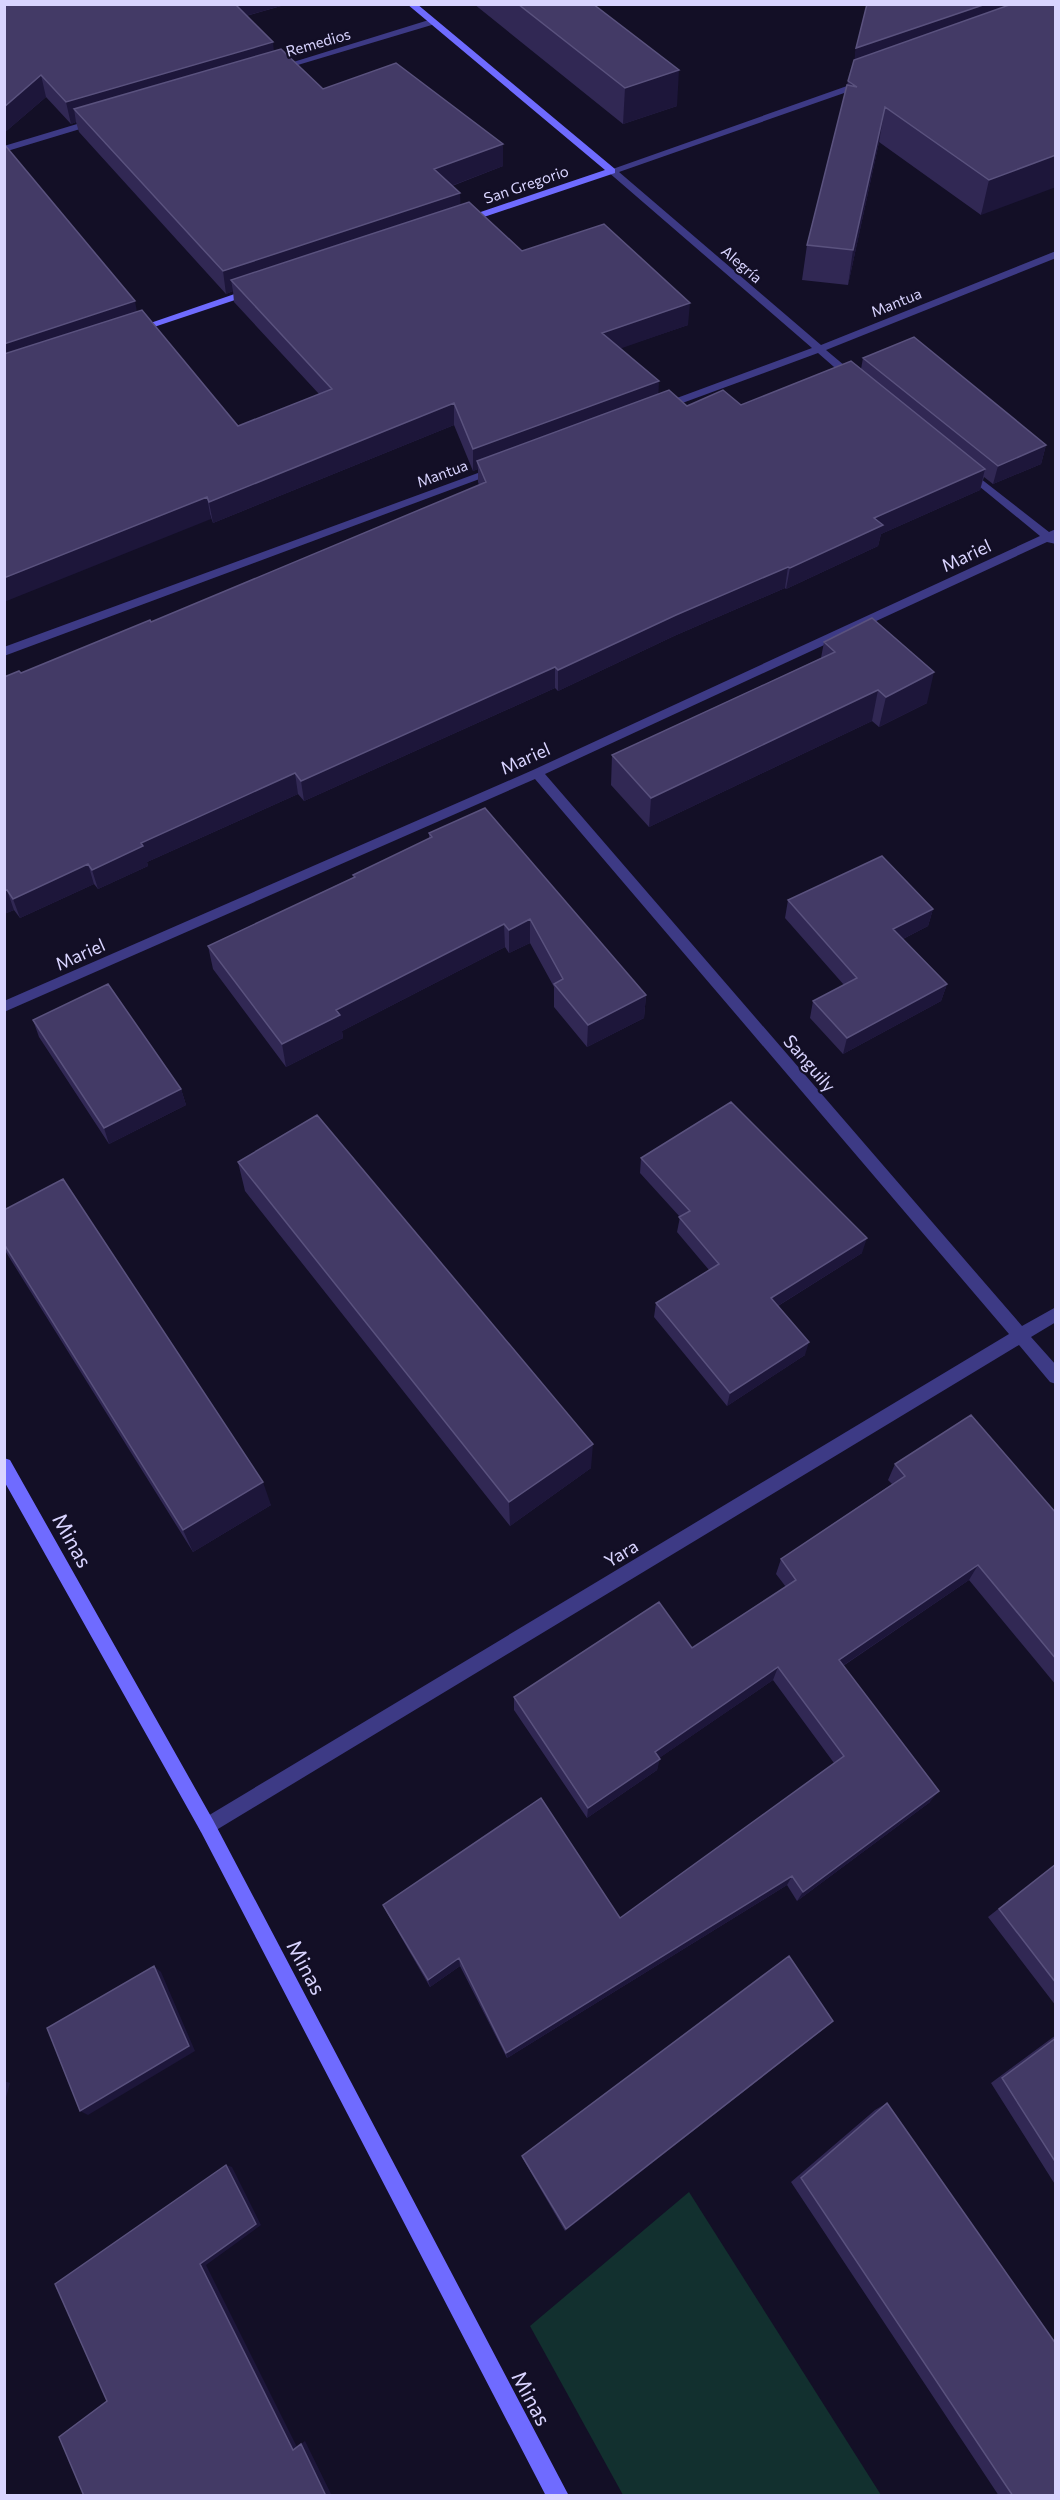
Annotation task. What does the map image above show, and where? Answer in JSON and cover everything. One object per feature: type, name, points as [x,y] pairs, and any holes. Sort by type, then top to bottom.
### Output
[{"type":"street","name":"Alegría","points":[[411,4],[612,171],[817,350],[863,387]]},
{"type":"street","name":"Remedios","points":[[263,72],[432,22]]},
{"type":"street","name":"San Gregorio","points":[[454,224],[878,79]]},
{"type":"street","points":[[4,149],[106,119]]},
{"type":"street","name":"Mantua","points":[[650,412],[817,350],[1056,254]]},
{"type":"street","points":[[128,333],[263,288]]},
{"type":"street","points":[[956,462],[1053,538]]},
{"type":"street","name":"Mantua","points":[[4,652],[505,465]]},
{"type":"street","name":"Mariel","points":[[4,1006],[537,773],[1053,538]]},
{"type":"street","name":"Sanguily","points":[[537,773],[1056,1377]]},
{"type":"street","name":"Yara","points":[[207,1826],[1056,1314]]},
{"type":"street","name":"Minas","points":[[4,1465],[207,1826],[558,2496]]},
{"type":"green space","points":[[689,2192],[881,2495],[623,2495],[530,2326]]},
{"type":"building","points":[[4,4],[235,4],[273,42],[66,102],[41,75],[4,107]]},
{"type":"building","points":[[518,4],[593,4],[679,70],[625,88]]},
{"type":"building","points":[[867,4],[986,4],[856,48]]},
{"type":"building","points":[[1012,4],[1056,4],[1056,155],[989,180],[885,107],[853,250],[807,245],[847,85],[857,87],[848,81],[854,60]]},
{"type":"building","points":[[281,49],[323,89],[396,63],[503,144],[434,169],[460,193],[223,271],[74,109]]},
{"type":"building","points":[[4,144],[135,301],[4,344]]},
{"type":"building","points":[[469,202],[522,251],[604,224],[690,303],[602,333],[659,381],[473,449],[454,403],[209,502],[207,497],[4,578],[4,354],[142,310],[238,426],[332,389],[231,280]]},
{"type":"building","points":[[914,337],[1046,445],[998,466],[863,358]]},
{"type":"building","points":[[851,361],[985,469],[874,518],[883,525],[790,568],[676,615],[558,670],[555,667],[301,781],[295,773],[141,843],[143,846],[92,870],[88,864],[13,899],[7,890],[4,891],[4,677],[19,671],[21,673],[150,620],[151,622],[486,482],[477,461],[669,390],[687,406],[723,390],[741,405]]},
{"type":"building","points":[[872,618],[934,672],[886,697],[878,690],[651,798],[612,755],[835,652],[824,642]]},
{"type":"building","points":[[485,808],[646,995],[588,1025],[554,984],[563,979],[530,919],[509,930],[504,924],[336,1010],[340,1015],[282,1044],[208,946],[355,877],[353,875],[432,837],[429,833]]},
{"type":"building","points":[[882,856],[933,909],[893,929],[947,984],[847,1038],[813,1001],[857,978],[788,900]]},
{"type":"building","points":[[108,984],[181,1089],[104,1128],[33,1020]]},
{"type":"building","points":[[731,1102],[867,1238],[771,1298],[809,1342],[730,1393],[656,1303],[719,1264],[679,1217],[690,1211],[641,1158]]},
{"type":"building","points":[[317,1115],[593,1444],[509,1502],[238,1162]]},
{"type":"building","points":[[63,1179],[263,1482],[183,1530],[4,1244],[4,1210]]},
{"type":"building","points":[[971,1415],[1056,1513],[1056,1659],[978,1565],[839,1660],[939,1791],[803,1892],[792,1876],[506,2053],[459,1958],[428,1980],[383,1905],[541,1798],[620,1918],[844,1756],[778,1667],[655,1752],[660,1759],[588,1808],[514,1697],[659,1602],[692,1648],[796,1580],[781,1559],[905,1476],[895,1464]]},
{"type":"building","points":[[1056,1864],[1056,1983],[999,1909]]},
{"type":"building","points":[[789,1956],[833,2021],[566,2229],[522,2156]]},
{"type":"building","points":[[154,1966],[189,2046],[80,2111],[47,2028]]},
{"type":"building","points":[[1056,2038],[1056,2163],[1002,2078]]},
{"type":"building","points":[[887,2103],[1056,2344],[1056,2496],[1013,2496],[801,2178]]},
{"type":"building","points":[[226,2165],[256,2224],[200,2264],[293,2450],[301,2444],[326,2496],[84,2496],[59,2437],[107,2401],[55,2284]]}]
